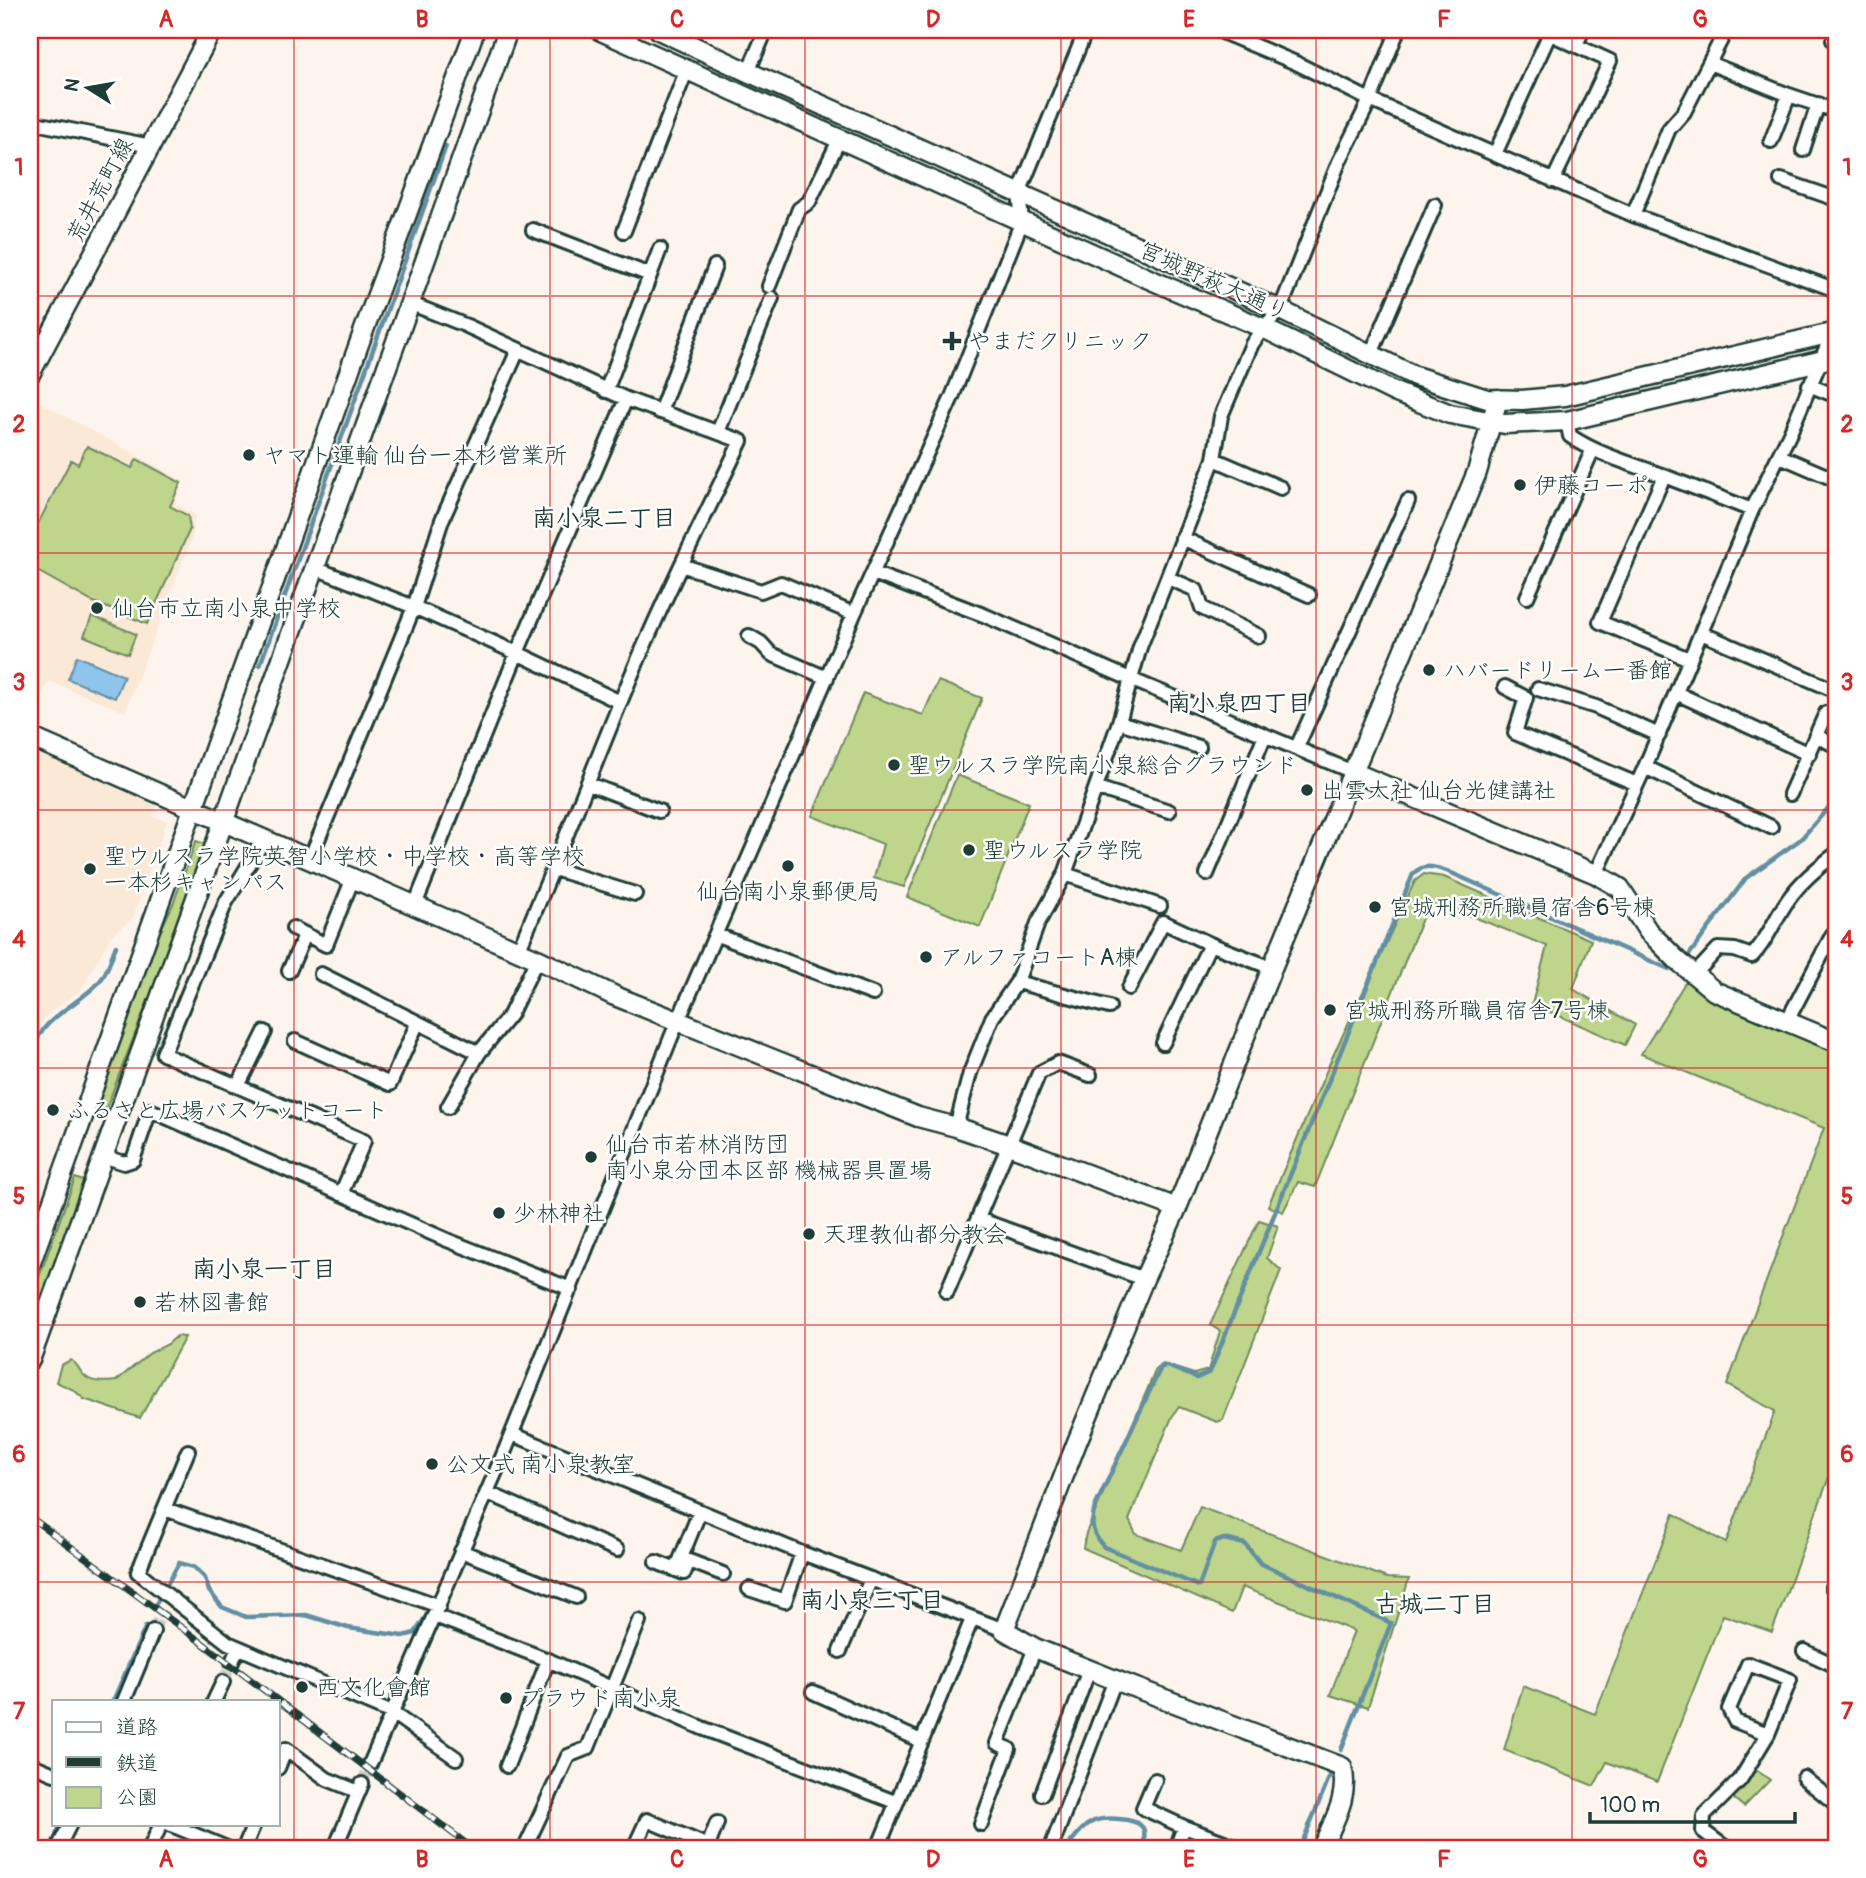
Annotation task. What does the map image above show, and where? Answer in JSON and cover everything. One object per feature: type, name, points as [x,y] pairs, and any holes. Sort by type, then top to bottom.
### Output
[{"type":"street","name":"荒井荒町線","points":[[30,374],[212,30]]},
{"type":"street","points":[[30,1265],[396,243],[475,30]]},
{"type":"street","points":[[30,1360],[508,30]]},
{"type":"street","name":"宮城野萩大通り","points":[[599,30],[1263,328],[1363,378],[1450,414],[1491,423],[1567,421],[1828,359]]},
{"type":"street","name":"宮城野萩大通り","points":[[659,30],[1280,310],[1415,376],[1475,397],[1522,400],[1565,396],[1835,330]]},
{"type":"street","points":[[748,72],[766,30]]},
{"type":"street","points":[[370,1765],[488,1493],[678,1022],[854,614],[952,397],[1022,221],[1019,194],[1086,30]]},
{"type":"street","points":[[1217,30],[1633,215],[1836,290]]},
{"type":"street","points":[[956,1127],[970,1073],[992,1018],[1017,982],[1038,923],[1065,874],[1119,722],[1130,679],[1214,459],[1221,416],[1252,344],[1280,310],[1339,162],[1370,100],[1398,30]]},
{"type":"street","points":[[1576,44],[1583,30]]},
{"type":"street","points":[[1633,215],[1669,129],[1684,112],[1726,30]]},
{"type":"street","points":[[1495,154],[1546,32],[1576,44],[1609,61],[1553,181]]},
{"type":"street","points":[[1709,63],[1836,111]]},
{"type":"street","points":[[624,231],[687,69]]},
{"type":"street","points":[[1771,141],[1789,95]]},
{"type":"street","points":[[1803,150],[1818,104]]},
{"type":"street","points":[[30,122],[151,146]]},
{"type":"street","points":[[718,432],[799,209],[809,202],[840,138]]},
{"type":"street","points":[[1781,180],[1836,199]]},
{"type":"street","points":[[1371,354],[1435,205]]},
{"type":"street","points":[[533,230],[650,275]]},
{"type":"street","points":[[606,391],[660,249]]},
{"type":"street","points":[[660,412],[715,266]]},
{"type":"street","points":[[409,303],[606,391],[741,441],[681,565],[621,702],[518,951]]},
{"type":"street","points":[[1596,874],[1645,767],[1752,510],[1780,456],[1809,385],[1828,359],[1835,330]]},
{"type":"street","points":[[310,859],[414,607],[442,520],[517,350]]},
{"type":"street","points":[[1809,385],[1836,396]]},
{"type":"street","points":[[415,905],[517,653],[626,399]]},
{"type":"street","points":[[1004,1630],[1077,1442],[1144,1279],[1177,1208],[1272,968],[1477,472],[1498,399]]},
{"type":"street","points":[[1567,421],[1570,436],[1593,449],[1752,510]]},
{"type":"street","points":[[1527,597],[1593,449]]},
{"type":"street","points":[[1780,456],[1836,480]]},
{"type":"street","points":[[1214,459],[1282,488]]},
{"type":"street","points":[[1664,476],[1600,622],[1689,659]]},
{"type":"street","points":[[1297,747],[1408,501]]},
{"type":"street","points":[[1182,538],[1309,595]]},
{"type":"street","points":[[681,565],[761,591],[781,583],[854,614]]},
{"type":"street","points":[[315,568],[414,607],[621,702]]},
{"type":"street","points":[[873,573],[986,616],[1596,874],[1620,888],[1648,931],[1694,975],[1714,990],[1836,1042]]},
{"type":"street","points":[[1168,578],[1196,590],[1202,608],[1259,636]]},
{"type":"street","points":[[1701,633],[1836,691]]},
{"type":"street","points":[[749,636],[761,643],[771,654],[827,678]]},
{"type":"street","points":[[1505,687],[1526,698],[1515,733],[1637,784]]},
{"type":"street","points":[[1538,689],[1596,707],[1658,735]]},
{"type":"street","points":[[1676,693],[1809,754]]},
{"type":"street","points":[[1790,794],[1826,713]]},
{"type":"street","points":[[1119,722],[1199,747]]},
{"type":"street","points":[[1207,874],[1265,735]]},
{"type":"street","points":[[1817,736],[1836,746]]},
{"type":"street","points":[[30,737],[678,1022],[918,1117],[1009,1145],[1177,1208]]},
{"type":"street","points":[[1645,767],[1771,827]]},
{"type":"street","points":[[589,784],[659,811]]},
{"type":"street","points":[[1097,788],[1169,811]]},
{"type":"street","points":[[264,840],[226,902],[163,1054],[364,1141],[341,1194]]},
{"type":"street","points":[[1694,975],[1718,949],[1735,950],[1752,956],[1763,945],[1788,899],[1811,872],[1836,854]]},
{"type":"street","points":[[554,869],[635,894]]},
{"type":"street","points":[[1065,874],[1160,906]]},
{"type":"street","points":[[289,971],[299,932],[327,945],[353,878]]},
{"type":"street","points":[[1129,988],[1163,922],[1272,968]]},
{"type":"street","points":[[1787,1021],[1836,928]]},
{"type":"street","points":[[717,935],[873,994]]},
{"type":"street","points":[[1163,1043],[1210,944]]},
{"type":"street","points":[[448,1107],[479,1053],[510,1015],[537,959]]},
{"type":"street","points":[[321,974],[479,1053]]},
{"type":"street","points":[[1017,982],[1109,1007]]},
{"type":"street","points":[[166,983],[188,991]]},
{"type":"street","points":[[295,1041],[390,1084],[417,1024]]},
{"type":"street","points":[[238,1086],[265,1032]]},
{"type":"street","points":[[947,1292],[1039,1073],[1058,1063],[1090,1075]]},
{"type":"street","points":[[73,1145],[124,1163],[133,1160],[150,1110],[447,1240],[571,1289]]},
{"type":"street","points":[[978,1219],[1144,1279]]},
{"type":"street","points":[[512,1434],[802,1553],[1004,1630],[1035,1648],[1089,1670],[1342,1767],[1346,1782],[1345,1795],[1322,1848]]},
{"type":"street","points":[[188,1451],[138,1572],[238,1648],[392,1713],[456,1758]]},
{"type":"street","points":[[488,1493],[617,1550]]},
{"type":"street","points":[[165,1509],[437,1611],[702,1728],[895,1802]]},
{"type":"street","points":[[676,1570],[700,1511]]},
{"type":"street","points":[[461,1552],[576,1598]]},
{"type":"street","points":[[749,1590],[785,1601],[802,1553]]},
{"type":"street","points":[[656,1562],[684,1573],[689,1561],[723,1574]]},
{"type":"street","points":[[840,1651],[871,1579]]},
{"type":"street","points":[[163,1610],[164,1594]]},
{"type":"street","points":[[883,1847],[895,1802],[972,1619]]},
{"type":"street","points":[[525,1848],[568,1756],[588,1748],[639,1621]]},
{"type":"street","points":[[124,1700],[153,1630]]},
{"type":"street","points":[[232,1662],[238,1648]]},
{"type":"street","points":[[981,1824],[1009,1749],[997,1743],[1035,1648]]},
{"type":"street","points":[[1804,1651],[1836,1666]]},
{"type":"street","points":[[507,1766],[548,1660]]},
{"type":"street","points":[[1726,1848],[1703,1830],[1704,1816],[1740,1780],[1768,1734],[1790,1679],[1748,1664],[1729,1709],[1735,1721],[1768,1734]]},
{"type":"street","points":[[1042,1794],[1089,1670]]},
{"type":"street","points":[[1051,1848],[1115,1680]]},
{"type":"street","points":[[214,1700],[223,1682]]},
{"type":"street","points":[[813,1692],[921,1741]]},
{"type":"street","points":[[280,1763],[286,1749],[327,1779],[360,1788],[335,1848]]},
{"type":"street","points":[[30,1764],[52,1773]]},
{"type":"street","points":[[1804,1778],[1836,1804]]},
{"type":"street","points":[[1155,1780],[1143,1808],[1240,1848]]},
{"type":"street","points":[[634,1848],[647,1820],[708,1846],[717,1824]]},
{"type":"street","points":[[58,1848],[69,1826]]},
{"type":"street","points":[[150,1848],[160,1826]]},
{"type":"street","points":[[174,1826],[228,1848]]},
{"type":"street","points":[[244,1848],[253,1826]]},
{"type":"street","points":[[1176,1848],[1184,1826]]},
{"type":"shaded area","name":"仙台市立南小泉中学校","points":[[32,398],[184,481],[175,504],[195,515],[193,535],[125,712],[49,681],[30,719]]},
{"type":"shaded area","name":"聖ウルスラ学院英智小学校・中学校・高等学校 一本杉キャンパス","points":[[30,748],[159,801],[153,816],[167,821],[133,918],[110,937],[82,989],[47,1015],[30,1040]]},
{"type":"green space","points":[[87,446],[132,468],[137,459],[181,483],[170,506],[188,516],[190,529],[147,624],[91,601],[30,567],[30,539],[71,460],[78,464]]},
{"type":"green space","points":[[92,616],[136,634],[128,654],[84,636]]},
{"type":"green space","name":"聖ウルスラ学院南小泉総合グラウンド","points":[[938,681],[982,698],[904,887],[874,878],[883,844],[812,816],[863,693],[923,715]]},
{"type":"green space","name":"聖ウルスラ学院","points":[[957,775],[1029,803],[980,927],[907,897]]},
{"type":"green space","points":[[196,841],[208,845],[182,913],[103,1117],[91,1113],[146,962],[173,904]]},
{"type":"green space","points":[[1424,874],[1444,877],[1591,940],[1573,989],[1635,1025],[1625,1045],[1532,1004],[1547,946],[1438,903],[1425,911],[1315,1187],[1298,1182],[1283,1212],[1268,1206],[1332,1058],[1415,881]]},
{"type":"green space","points":[[1686,981],[1836,1049],[1836,1458],[1772,1632],[1723,1615],[1657,1782],[1607,1762],[1594,1786],[1504,1750],[1523,1686],[1595,1714],[1674,1514],[1726,1543],[1775,1411],[1727,1385],[1824,1128],[1641,1054]]},
{"type":"green space","points":[[75,1178],[86,1182],[30,1337],[30,1302]]},
{"type":"green space","points":[[1259,1220],[1278,1226],[1267,1258],[1281,1270],[1223,1420],[1217,1422],[1179,1407],[1172,1417],[1129,1520],[1136,1534],[1181,1550],[1200,1507],[1387,1578],[1409,1579],[1368,1707],[1330,1695],[1354,1631],[1242,1587],[1232,1613],[1083,1548],[1086,1533],[1156,1369],[1163,1364],[1194,1374],[1208,1370],[1220,1331],[1210,1325]]},
{"type":"green space","points":[[177,1336],[185,1337],[140,1418],[84,1399],[74,1390],[56,1382],[61,1365],[71,1360],[89,1379],[116,1381],[150,1353]]},
{"type":"green space","points":[[1756,1770],[1770,1780],[1744,1807],[1733,1798]]},
{"type":"water","points":[[77,656],[124,676],[115,698],[68,679]]},
{"type":"waterway","points":[[260,665],[446,146]]},
{"type":"waterway","points":[[1689,955],[1746,878],[1801,839],[1836,799]]},
{"type":"waterway","points":[[1341,1750],[1391,1623],[1260,1563],[1245,1544],[1224,1539],[1215,1542],[1199,1586],[1104,1547],[1093,1528],[1095,1507],[1161,1367],[1167,1366],[1197,1378],[1210,1372],[1413,874],[1425,867],[1447,871],[1669,969]]},
{"type":"waterway","points":[[30,1096],[37,1081],[33,1065],[34,1050],[39,1037],[56,1016],[100,981],[116,946]]},
{"type":"waterway","points":[[156,1604],[179,1563],[194,1567],[205,1578],[209,1591],[222,1607],[246,1617],[306,1615],[348,1628],[403,1636],[415,1633],[428,1613]]},
{"type":"waterway","points":[[113,1700],[146,1626]]},
{"type":"waterway","points":[[1300,1848],[1331,1773]]},
{"type":"waterway","points":[[1066,1848],[1090,1823],[1114,1819],[1141,1826],[1144,1848]]},
{"type":"waterway","points":[[51,1848],[60,1826]]},
{"type":"tunnel","points":[[153,1631],[163,1610]]},
{"type":"tunnel","points":[[223,1682],[232,1662]]},
{"type":"tunnel","points":[[362,1784],[370,1764]]},
{"type":"railway","points":[[30,1517],[277,1700]]},
{"type":"railway","points":[[280,1702],[472,1848]]},
{"type":"place","name":"やまだクリニック","points":[[952,341]]},
{"type":"place","name":"ヤマト運輸 仙台一本杉営業所","points":[[249,455]]},
{"type":"place","name":"伊藤コーポ","points":[[1520,485]]},
{"type":"place","name":"仙台市立南小泉中学校","points":[[97,608]]},
{"type":"place","name":"ハバードリーム一番館","points":[[1429,670]]},
{"type":"place","name":"聖ウルスラ学院南小泉総合グラウンド","points":[[894,765]]},
{"type":"place","name":"出雲大社 仙台光健講社","points":[[1307,790]]},
{"type":"place","name":"聖ウルスラ学院","points":[[969,850]]},
{"type":"place","name":"仙台南小泉郵便局","points":[[788,866]]},
{"type":"place","name":"聖ウルスラ学院英智小学校・中学校・高等学校 一本杉キャンパス","points":[[90,869]]},
{"type":"place","name":"宮城刑務所職員宿舎6号棟","points":[[1375,907]]},
{"type":"place","name":"アルファコートA棟","points":[[926,957]]},
{"type":"place","name":"宮城刑務所職員宿舎7号棟","points":[[1330,1010]]},
{"type":"place","name":"ふるさと広場バスケットコート","points":[[53,1110]]},
{"type":"place","name":"仙台市若林消防団 南小泉分団本区部 機械器具置場","points":[[591,1157]]},
{"type":"place","name":"少林神社","points":[[499,1213]]},
{"type":"place","name":"天理教仙都分教会","points":[[809,1234]]},
{"type":"place","name":"若林図書館","points":[[140,1302]]},
{"type":"place","name":"公文式 南小泉教室","points":[[432,1464]]},
{"type":"place","name":"西文化會館","points":[[302,1687]]},
{"type":"place","name":"プラウド南小泉","points":[[506,1698]]},
{"type":"district","name":"南小泉二丁目","points":[[604,518]]},
{"type":"district","name":"南小泉四丁目","points":[[1239,703]]},
{"type":"district","name":"南小泉一丁目","points":[[264,1269]]},
{"type":"district","name":"南小泉三丁目","points":[[872,1600]]},
{"type":"district","name":"古城二丁目","points":[[1435,1604]]}]
